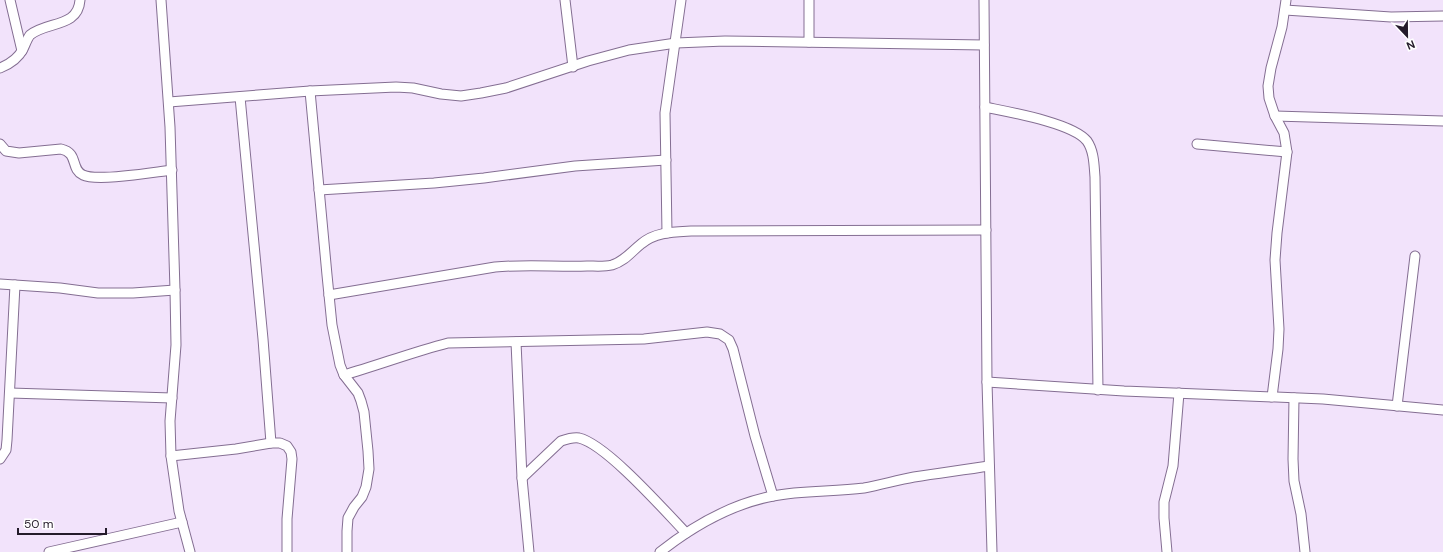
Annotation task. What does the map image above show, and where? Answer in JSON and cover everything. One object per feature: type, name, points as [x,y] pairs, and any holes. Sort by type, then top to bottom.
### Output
[{"type":"street","points":[[10,0],[22,51]]},
{"type":"street","points":[[0,68],[16,60],[30,36],[38,31],[68,20],[74,16],[78,10],[80,0]]},
{"type":"street","points":[[161,0],[169,102],[175,290],[176,345],[170,421],[171,456],[179,511],[190,552]]},
{"type":"street","points":[[565,0],[573,67]]},
{"type":"street","points":[[667,233],[665,113],[681,0]]},
{"type":"street","points":[[809,0],[809,42]]},
{"type":"street","points":[[984,0],[987,382],[992,552]]},
{"type":"street","points":[[1272,397],[1279,329],[1275,260],[1287,152],[1284,133],[1268,98],[1268,86],[1286,0]]},
{"type":"street","points":[[1285,10],[1391,17],[1443,16]]},
{"type":"street","points":[[169,102],[310,91],[396,87],[412,88],[441,94],[461,96],[506,88],[629,50],[676,43],[725,41],[984,46]]},
{"type":"street","points":[[310,91],[329,295],[336,348],[344,376],[358,393],[364,412],[368,451],[369,469],[364,492],[348,518],[347,552]]},
{"type":"street","points":[[240,97],[263,338],[271,443]]},
{"type":"street","points":[[985,107],[1062,125],[1079,133],[1087,142],[1093,158],[1095,177],[1098,390]]},
{"type":"street","points":[[1275,116],[1443,121]]},
{"type":"street","points":[[0,144],[6,151],[19,153],[61,149],[68,150],[72,155],[78,171],[82,175],[92,177],[104,178],[172,170]]},
{"type":"street","points":[[1197,144],[1287,152]]},
{"type":"street","points":[[319,190],[434,183],[575,166],[666,160]]},
{"type":"street","points":[[329,295],[514,265],[610,265],[622,261],[642,243],[654,236],[667,233],[690,231],[986,230]]},
{"type":"street","points":[[1397,406],[1415,256]]},
{"type":"street","points":[[0,284],[60,288],[98,293],[133,293],[175,290]]},
{"type":"street","points":[[0,459],[6,450],[4,419],[10,393],[15,285]]},
{"type":"street","points":[[344,376],[423,349],[448,343],[644,339],[707,332],[720,334],[729,340],[733,349],[755,436],[773,496]]},
{"type":"street","points":[[516,342],[522,478],[529,552]]},
{"type":"street","points":[[987,382],[1098,390],[1323,399],[1443,410]]},
{"type":"street","points":[[10,393],[172,398]]},
{"type":"street","points":[[1167,552],[1164,502],[1173,466],[1179,393]]},
{"type":"street","points":[[1294,398],[1294,481],[1301,514],[1305,552]]},
{"type":"street","points":[[522,478],[561,441],[568,438],[579,438],[591,444],[609,457],[628,474],[686,533]]},
{"type":"street","points":[[171,456],[236,449],[271,443],[287,446],[291,452],[292,459],[287,519],[287,552]]},
{"type":"street","points":[[660,552],[686,533],[723,513],[746,503],[773,496],[833,492],[913,477],[989,466]]},
{"type":"street","points":[[49,552],[182,522]]}]
